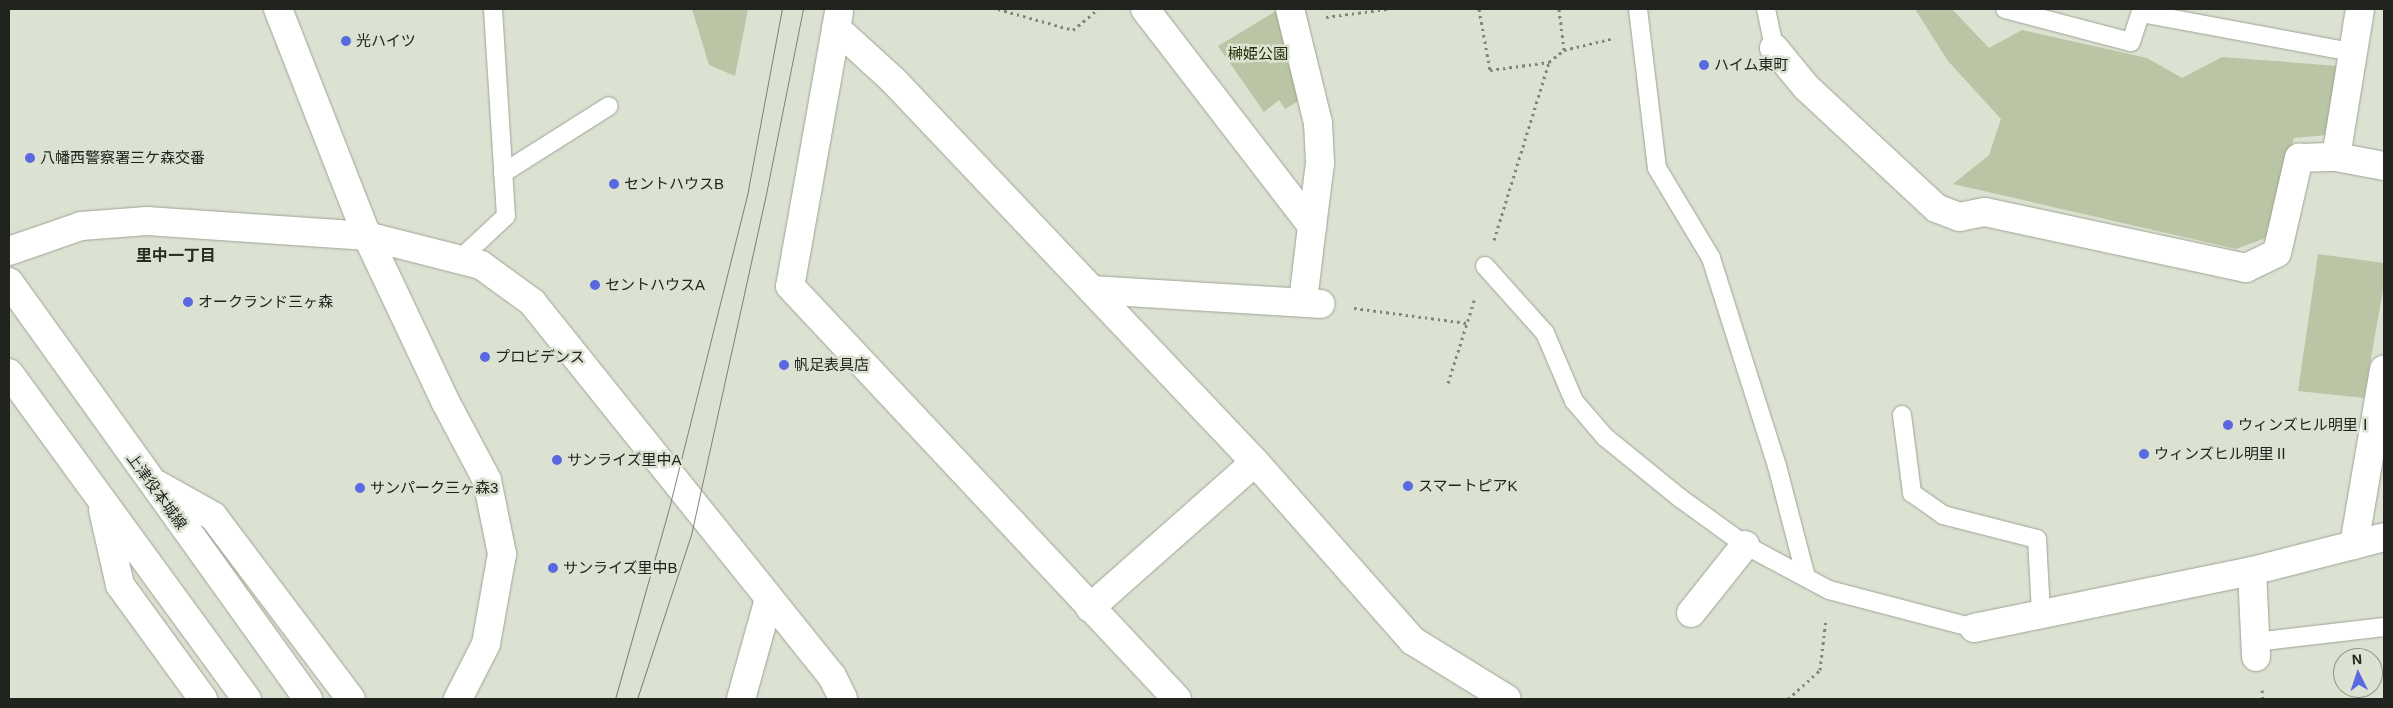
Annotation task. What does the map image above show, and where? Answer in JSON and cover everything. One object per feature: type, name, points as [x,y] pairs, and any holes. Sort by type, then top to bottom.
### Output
[{"type":"street","points":[[278,9],[367,236],[445,401],[487,480],[502,554],[486,644],[458,699]]},
{"type":"street","points":[[1145,9],[1312,226]]},
{"type":"street","points":[[2336,157],[2350,52],[2360,9]]},
{"type":"street","points":[[1093,290],[1312,303],[1312,226],[1320,163],[1318,123],[1291,15]]},
{"type":"street","points":[[838,18],[893,80],[1255,462],[1413,641],[1507,699]]},
{"type":"street","points":[[838,18],[790,286],[1177,699]]},
{"type":"street","points":[[1774,48],[1806,87],[1936,208],[1959,217],[1985,212],[2246,268],[2277,254],[2299,158],[2336,157],[2384,166]]},
{"type":"street","points":[[9,251],[81,226],[147,221],[367,236],[480,265],[532,302],[832,676],[843,699]]},
{"type":"street","name":"上津役本城線","points":[[9,282],[148,479],[308,699]]},
{"type":"street","points":[[2354,545],[2384,370]]},
{"type":"street","points":[[9,373],[247,699]]},
{"type":"street","points":[[1090,608],[1255,462]]},
{"type":"street","points":[[148,479],[213,516],[351,699]]},
{"type":"street","points":[[101,499],[120,585],[203,699]]},
{"type":"street","points":[[1974,628],[2252,571],[2384,537]]},
{"type":"street","points":[[1691,613],[1745,545]]},
{"type":"street","points":[[2252,571],[2255,650]]},
{"type":"street","points":[[741,699],[769,599]]},
{"type":"lane","points":[[459,260],[506,216],[493,9]]},
{"type":"lane","points":[[1638,9],[1657,168],[1711,258],[1777,466],[1806,577]]},
{"type":"lane","points":[[1766,9],[1774,48]]},
{"type":"lane","points":[[2005,9],[2131,42],[2142,11],[2350,52]]},
{"type":"lane","points":[[503,172],[610,106]]},
{"type":"lane","points":[[1485,266],[1545,333],[1574,401],[1605,437],[1745,545],[1829,590],[1974,628]]},
{"type":"lane","points":[[1902,415],[1912,493],[1943,515],[2037,539],[2041,613]]},
{"type":"lane","points":[[2255,650],[2384,627]]},
{"type":"path","points":[[998,9],[1073,30],[1098,9]]},
{"type":"path","points":[[1291,15],[1388,9]]},
{"type":"path","points":[[1479,9],[1490,70],[1549,62],[1564,50],[1640,31]]},
{"type":"path","points":[[1559,9],[1564,50]]},
{"type":"path","points":[[1448,383],[1549,62]]},
{"type":"path","points":[[1312,303],[1467,323]]},
{"type":"path","points":[[1788,699],[1820,670],[1829,590]]},
{"type":"green space","points":[[692,9],[748,9],[735,76],[709,65]]},
{"type":"green space","points":[[1915,9],[1952,9],[1989,48],[2022,30],[2147,58],[2182,78],[2222,57],[2338,66],[2326,135],[2294,138],[2266,238],[2236,249],[1953,184],[1989,155],[2001,119],[1948,61]]},
{"type":"green space","name":"榊姫公園","points":[[1276,11],[1300,100],[1285,109],[1279,100],[1264,112],[1218,46]]},
{"type":"green space","points":[[2318,254],[2384,263],[2384,284],[2364,398],[2298,391]]},
{"type":"tram line","points":[[615,699],[668,512],[748,190],[782,9]]},
{"type":"tram line","points":[[637,699],[691,535],[765,199],[803,9]]},
{"type":"place","name":"光ハイツ","points":[[346,41]]},
{"type":"place","name":"ハイム東町","points":[[1704,65]]},
{"type":"place","name":"八幡西警察署三ケ森交番","points":[[30,158]]},
{"type":"place","name":"セントハウスB","points":[[614,184]]},
{"type":"place","name":"セントハウスA","points":[[595,285]]},
{"type":"place","name":"オークランド三ヶ森","points":[[188,302]]},
{"type":"place","name":"プロビデンス","points":[[485,357]]},
{"type":"place","name":"帆足表具店","points":[[784,365]]},
{"type":"place","name":"ウィンズヒル明里Ⅰ","points":[[2228,425]]},
{"type":"place","name":"ウィンズヒル明里Ⅱ","points":[[2144,454]]},
{"type":"place","name":"サンライズ里中A","points":[[557,460]]},
{"type":"place","name":"スマートピアK","points":[[1408,486]]},
{"type":"place","name":"サンパーク三ヶ森3","points":[[360,488]]},
{"type":"place","name":"サンライズ里中B","points":[[553,568]]},
{"type":"district","name":"里中一丁目","points":[[176,256]]}]
